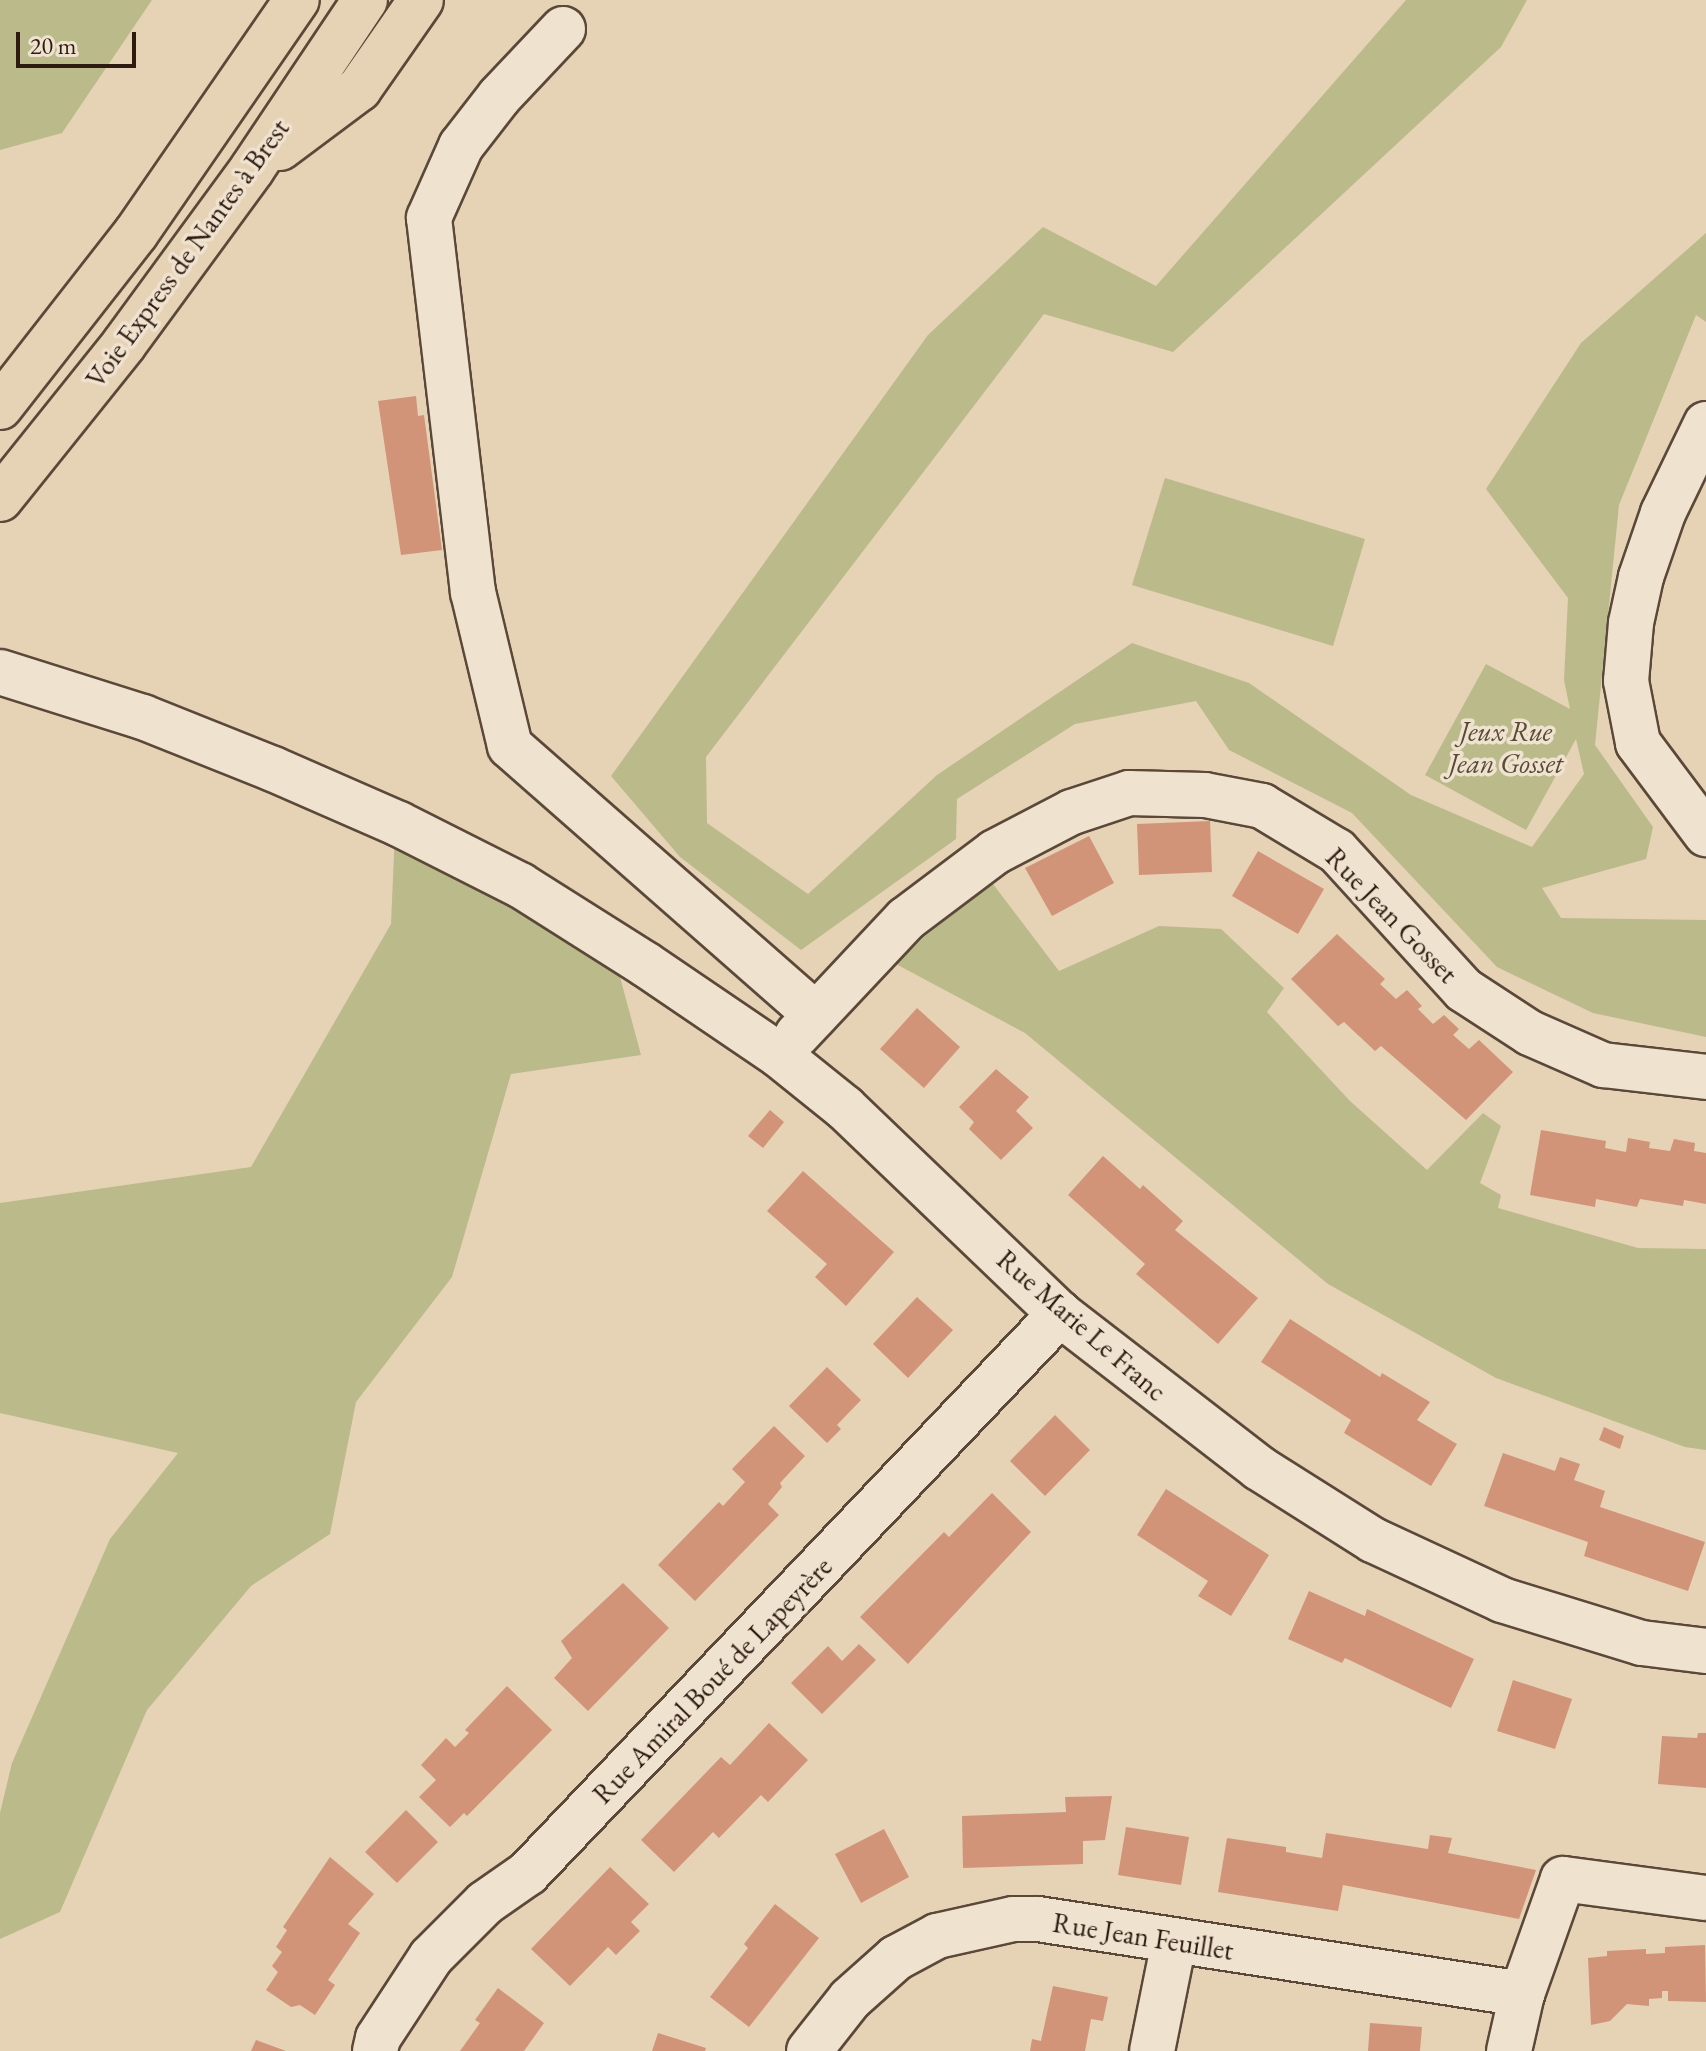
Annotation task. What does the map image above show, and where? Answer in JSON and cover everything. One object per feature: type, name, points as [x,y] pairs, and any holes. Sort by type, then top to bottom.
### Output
[{"type":"highway","name":"Voie Express de Nantes à Brest","points":[[0,407],[136,233],[297,0]]},
{"type":"highway","name":"Voie Express de Nantes à Brest","points":[[0,499],[124,344],[252,169],[365,0]]},
{"type":"highway","points":[[252,169],[359,89],[421,0]]},
{"type":"street","points":[[563,29],[499,97],[461,146],[429,218],[473,592],[510,746],[816,1015]]},
{"type":"street","points":[[1702,442],[1663,513],[1641,577],[1631,623],[1626,681],[1638,743],[1706,834]]},
{"type":"street","name":"Rue Marie Le Franc","points":[[0,672],[143,717],[273,769],[399,824],[520,885],[645,964],[779,1055],[845,1108],[1060,1314],[1259,1468],[1373,1540],[1502,1600],[1642,1643],[1706,1651]]},
{"type":"street","name":"Rue Jean Gosset","points":[[779,1055],[906,919],[995,852],[1072,812],[1129,793],[1205,795],[1262,806],[1337,851],[1464,990],[1530,1033],[1603,1065],[1706,1077]]},
{"type":"street","name":"Rue Amiral Boué de Lapeyrère","points":[[375,2051],[378,2038],[431,1957],[485,1903],[528,1873],[1060,1314]]},
{"type":"street","points":[[1509,2051],[1522,1994],[1563,1879],[1706,1898]]},
{"type":"street","name":"Rue Jean Feuillet","points":[[809,2051],[826,2026],[871,1978],[896,1958],[937,1936],[979,1924],[1038,1919],[1522,1994]]},
{"type":"street","points":[[1152,2051],[1174,1942]]},
{"type":"green space","points":[[0,0],[152,0],[62,133],[0,150]]},
{"type":"green space","name":"Jeux Rue Jean Gosset","points":[[1406,0],[1527,0],[1501,47],[1173,352],[1044,314],[706,757],[707,823],[808,894],[937,775],[1132,643],[1249,683],[1411,795],[1532,847],[1584,774],[1576,739],[1526,830],[1425,775],[1486,664],[1570,709],[1564,680],[1568,598],[1486,489],[1581,343],[1706,233],[1706,322],[1696,315],[1619,505],[1595,745],[1653,827],[1646,859],[1542,888],[1561,918],[1706,920],[1706,1037],[1593,1013],[1497,967],[1352,813],[1229,750],[1196,701],[1075,724],[957,799],[956,839],[801,950],[680,857],[611,776],[928,335],[1043,227],[1156,286]]},
{"type":"green space","points":[[1165,478],[1365,539],[1333,646],[1132,585]]},
{"type":"green space","points":[[395,831],[613,951],[641,1055],[511,1074],[452,1277],[356,1402],[330,1534],[251,1586],[147,1710],[60,1912],[0,1939],[0,1813],[12,1763],[110,1539],[178,1453],[0,1413],[0,1203],[251,1167],[391,924]]},
{"type":"green space","points":[[993,884],[1059,971],[1159,926],[1221,929],[1284,988],[1267,1012],[1350,1101],[1427,1170],[1483,1113],[1501,1126],[1480,1183],[1501,1195],[1498,1208],[1638,1248],[1706,1249],[1706,1450],[1685,1447],[1496,1378],[1328,1284],[1025,1033],[896,964],[926,935]]},
{"type":"building","points":[[416,396],[418,416],[424,415],[442,550],[401,555],[378,401]]},
{"type":"building","points":[[1210,821],[1212,872],[1139,875],[1137,824]]},
{"type":"building","points":[[1089,836],[1114,883],[1052,916],[1025,868]]},
{"type":"building","points":[[1258,851],[1324,889],[1298,934],[1232,896]]},
{"type":"building","points":[[1337,934],[1385,979],[1380,984],[1396,999],[1407,990],[1422,1006],[1418,1009],[1433,1024],[1444,1015],[1459,1029],[1453,1035],[1469,1049],[1479,1040],[1513,1072],[1466,1120],[1381,1046],[1375,1051],[1344,1022],[1338,1026],[1291,979]]},
{"type":"building","points":[[917,1008],[960,1047],[924,1088],[880,1049]]},
{"type":"building","points":[[996,1069],[1029,1097],[1016,1111],[1033,1128],[1001,1160],[969,1129],[974,1122],[959,1107]]},
{"type":"building","points":[[770,1110],[784,1122],[763,1148],[748,1136]]},
{"type":"building","points":[[1541,1130],[1606,1141],[1605,1148],[1626,1152],[1628,1138],[1650,1142],[1649,1148],[1670,1151],[1674,1139],[1695,1143],[1694,1151],[1706,1153],[1706,1204],[1684,1200],[1683,1206],[1640,1199],[1637,1207],[1596,1199],[1595,1207],[1530,1195]]},
{"type":"building","points":[[1103,1156],[1140,1189],[1143,1185],[1183,1221],[1175,1230],[1258,1298],[1218,1344],[1136,1274],[1145,1264],[1068,1195]]},
{"type":"building","points":[[803,1171],[894,1252],[846,1306],[815,1277],[827,1264],[767,1211]]},
{"type":"building","points":[[917,1297],[953,1330],[908,1378],[873,1344]]},
{"type":"building","points":[[1290,1319],[1380,1377],[1382,1373],[1430,1402],[1417,1420],[1457,1444],[1431,1486],[1344,1433],[1351,1420],[1261,1362]]},
{"type":"building","points":[[827,1367],[861,1400],[837,1425],[841,1429],[827,1443],[789,1406]]},
{"type":"building","points":[[1055,1415],[1090,1450],[1045,1496],[1010,1461]]},
{"type":"building","points":[[774,1426],[805,1456],[780,1483],[782,1487],[768,1504],[779,1515],[695,1601],[658,1565],[719,1502],[723,1506],[745,1482],[732,1469]]},
{"type":"building","points":[[1604,1427],[1624,1436],[1620,1449],[1599,1440]]},
{"type":"building","points":[[1503,1453],[1555,1471],[1560,1457],[1580,1464],[1574,1480],[1605,1491],[1600,1507],[1705,1542],[1688,1591],[1584,1556],[1588,1542],[1484,1506]]},
{"type":"building","points":[[1166,1489],[1269,1555],[1231,1616],[1198,1596],[1208,1581],[1137,1535]]},
{"type":"building","points":[[992,1493],[1031,1532],[908,1664],[860,1617],[944,1532],[949,1537]]},
{"type":"building","points":[[623,1583],[669,1628],[588,1711],[554,1678],[572,1658],[561,1641]]},
{"type":"building","points":[[1309,1591],[1365,1616],[1367,1609],[1474,1659],[1451,1708],[1345,1658],[1342,1663],[1288,1639]]},
{"type":"building","points":[[859,1644],[876,1660],[822,1714],[791,1683],[828,1646],[842,1661]]},
{"type":"building","points":[[1513,1680],[1572,1699],[1555,1749],[1497,1731]]},
{"type":"building","points":[[507,1686],[552,1730],[467,1816],[464,1813],[450,1827],[419,1797],[436,1780],[421,1765],[446,1738],[455,1747],[469,1733],[465,1730]]},
{"type":"building","points":[[769,1723],[808,1760],[768,1802],[761,1795],[719,1838],[713,1832],[674,1872],[641,1840],[721,1757],[730,1765]]},
{"type":"building","points":[[1698,1733],[1706,1733],[1706,1788],[1658,1784],[1662,1736],[1697,1738]]},
{"type":"building","points":[[1112,1796],[1105,1840],[1083,1841],[1083,1864],[963,1868],[962,1816],[1066,1812],[1065,1797]]},
{"type":"building","points":[[406,1810],[438,1842],[397,1883],[365,1852]]},
{"type":"building","points":[[1126,1827],[1189,1837],[1181,1885],[1118,1875]]},
{"type":"building","points":[[884,1829],[909,1877],[861,1903],[835,1854]]},
{"type":"building","points":[[1326,1833],[1428,1849],[1430,1835],[1452,1838],[1448,1853],[1536,1870],[1519,1919],[1343,1885],[1338,1911],[1218,1892],[1227,1838],[1286,1847],[1286,1852],[1322,1858]]},
{"type":"building","points":[[330,1857],[374,1894],[348,1924],[360,1933],[328,1980],[335,1985],[315,2015],[300,2005],[291,2007],[266,1990],[278,1972],[272,1966],[282,1952],[276,1947],[287,1930],[283,1927]]},
{"type":"building","points":[[610,1867],[649,1904],[631,1922],[640,1931],[616,1955],[608,1947],[570,1986],[531,1949]]},
{"type":"building","points":[[775,1904],[819,1938],[749,2027],[710,1997],[748,1948],[744,1944]]},
{"type":"building","points":[[1705,1945],[1706,2002],[1668,2001],[1668,1991],[1662,1991],[1662,1998],[1649,1999],[1649,2006],[1627,2004],[1610,2021],[1591,2025],[1588,1958],[1607,1956],[1607,1951],[1646,1949],[1646,1954],[1665,1953],[1665,1947]]},
{"type":"building","points":[[1053,1986],[1108,1997],[1103,2021],[1091,2019],[1085,2051],[1030,2051],[1032,2039],[1041,2041]]},
{"type":"building","points":[[498,1988],[544,2023],[524,2051],[460,2051],[480,2023],[475,2020]]},
{"type":"building","points":[[1370,2023],[1422,2027],[1420,2051],[1368,2051]]},
{"type":"building","points":[[658,2033],[706,2048],[705,2051],[652,2051]]},
{"type":"building","points":[[256,2040],[286,2051],[251,2051]]}]
